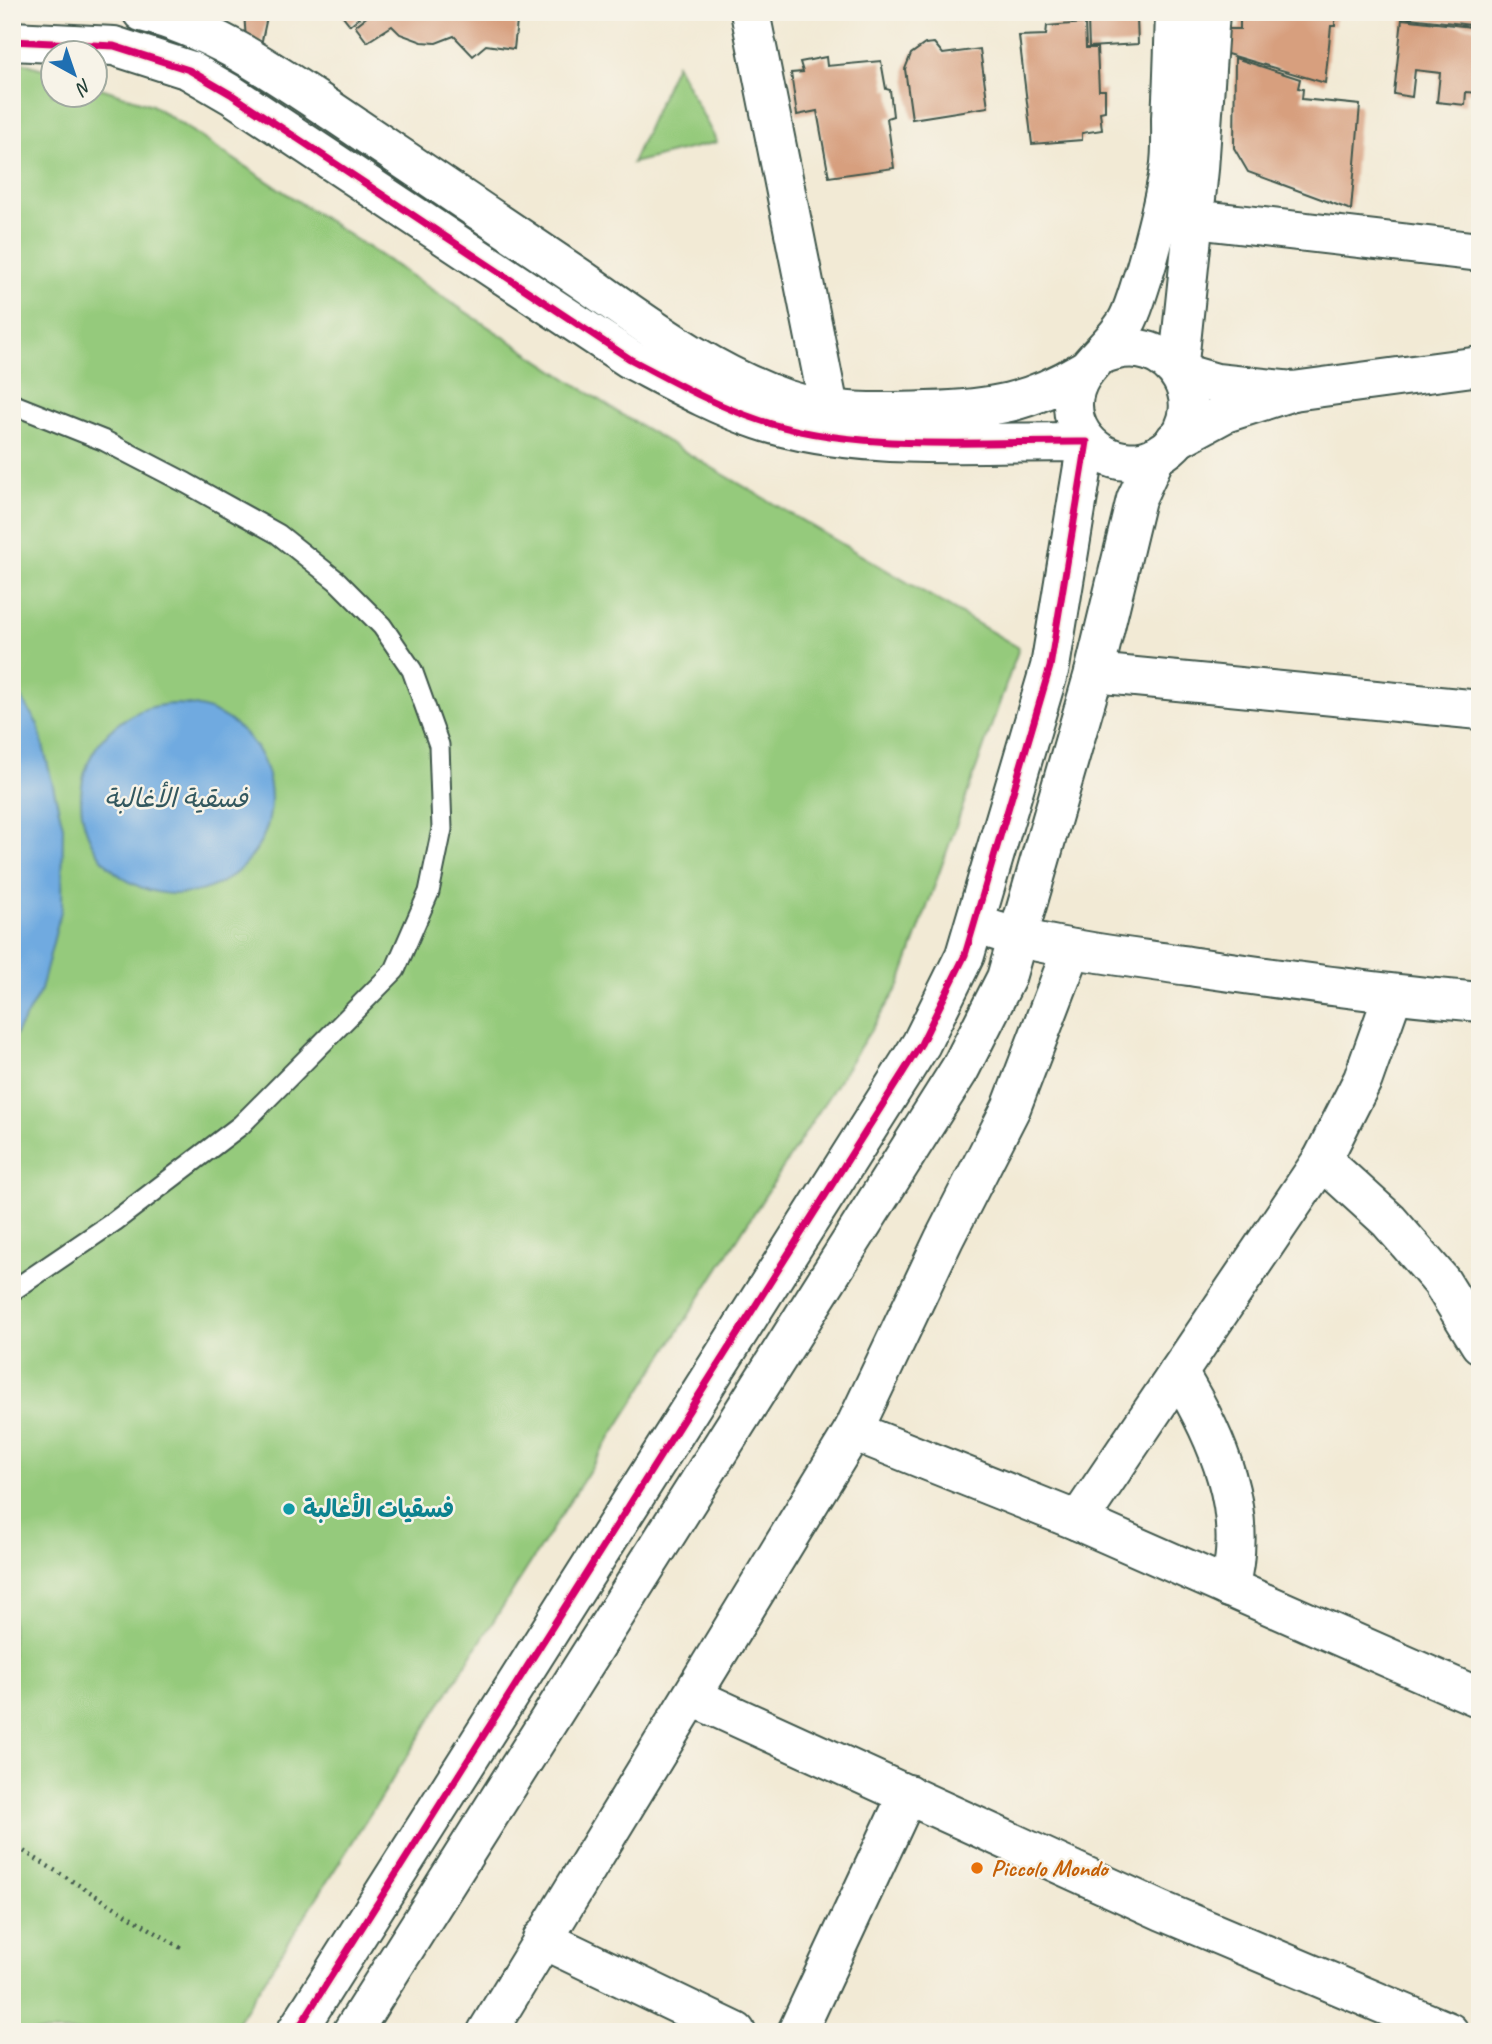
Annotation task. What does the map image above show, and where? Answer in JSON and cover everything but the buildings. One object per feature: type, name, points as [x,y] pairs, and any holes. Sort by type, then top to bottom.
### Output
[{"type":"street","points":[[142,12],[209,23],[261,64],[704,360],[750,386],[788,400],[829,408],[892,413],[976,409],[1020,401],[1051,390],[1117,348],[1136,347],[1154,352],[1178,372],[1216,383],[1293,391]]},
{"type":"street","points":[[1175,12],[1170,169],[1144,274],[1128,319],[1076,387],[1073,406],[1077,425],[1087,442],[1102,454],[1120,461],[1138,461],[1166,448],[1225,413],[1293,391],[1480,366]]},
{"type":"street","points":[[352,2032],[960,1069],[1006,978],[1094,673],[1136,499],[1188,412],[1187,394],[1178,372],[1194,219],[1210,12]]},
{"type":"street","points":[[759,13],[829,408]]},
{"type":"street","points":[[189,70],[209,23]]},
{"type":"street","points":[[12,41],[114,46],[189,70],[232,95],[630,359],[700,395],[761,421],[833,436],[903,441],[1087,442]]},
{"type":"street","points":[[1194,219],[1480,252]]},
{"type":"street","points":[[296,2032],[921,1045],[965,955],[1050,667],[1087,442]]},
{"type":"street","points":[[1094,673],[1480,710]]},
{"type":"street","points":[[975,925],[1017,940],[1072,949],[1392,995],[1480,1002]]},
{"type":"street","points":[[487,2032],[853,1431],[944,1239],[1011,1108],[1072,949]]},
{"type":"street","points":[[1079,1521],[1322,1160],[1363,1079],[1392,995]]},
{"type":"street","points":[[1322,1160],[1389,1221],[1441,1281],[1480,1344]]},
{"type":"street","points":[[1178,1373],[1203,1413],[1220,1452],[1230,1492],[1236,1527],[1237,1560],[1228,1588]]},
{"type":"street","points":[[853,1431],[1079,1521],[1480,1698]]},
{"type":"street","points":[[693,1697],[1162,1911],[1449,2032]]},
{"type":"street","points":[[797,2032],[908,1794]]},
{"type":"street","points":[[542,1939],[736,2032]]},
{"type":"lane","points":[[12,404],[105,441],[186,483],[278,534],[337,581],[382,626],[412,670],[439,745],[442,830],[429,892],[396,970],[241,1125],[116,1220],[12,1291]]},
{"type":"path","points":[[12,1844],[181,1948]]},
{"type":"green space","name":"فسقيات الأغالبة","points":[[12,59],[38,67],[38,108],[108,108],[108,90],[152,105],[619,413],[1019,648],[899,986],[231,2032],[12,2032]]},
{"type":"green space","points":[[676,64],[717,142],[632,163]]},
{"type":"water","name":"فسقية الأغالبة","points":[[12,682],[38,725],[63,826],[62,907],[41,990],[12,1041]]},
{"type":"water","name":"فسقية الأغالبة","points":[[176,704],[212,712],[229,720],[243,732],[255,746],[263,763],[271,799],[263,835],[255,852],[243,866],[229,878],[212,886],[176,894],[140,886],[123,878],[109,866],[97,852],[89,835],[81,799],[89,763],[97,746],[109,732],[123,720],[140,712]]},
{"type":"cycle path","points":[[12,41],[114,46],[189,70],[232,95],[630,359],[742,414],[797,430],[879,441],[1087,442],[1050,667],[965,955],[921,1044],[296,2032]]},
{"type":"place","name":"فسقيات الأغالبة","points":[[289,1509]]},
{"type":"place","name":"Piccolo Mondo","points":[[977,1868]]}]
